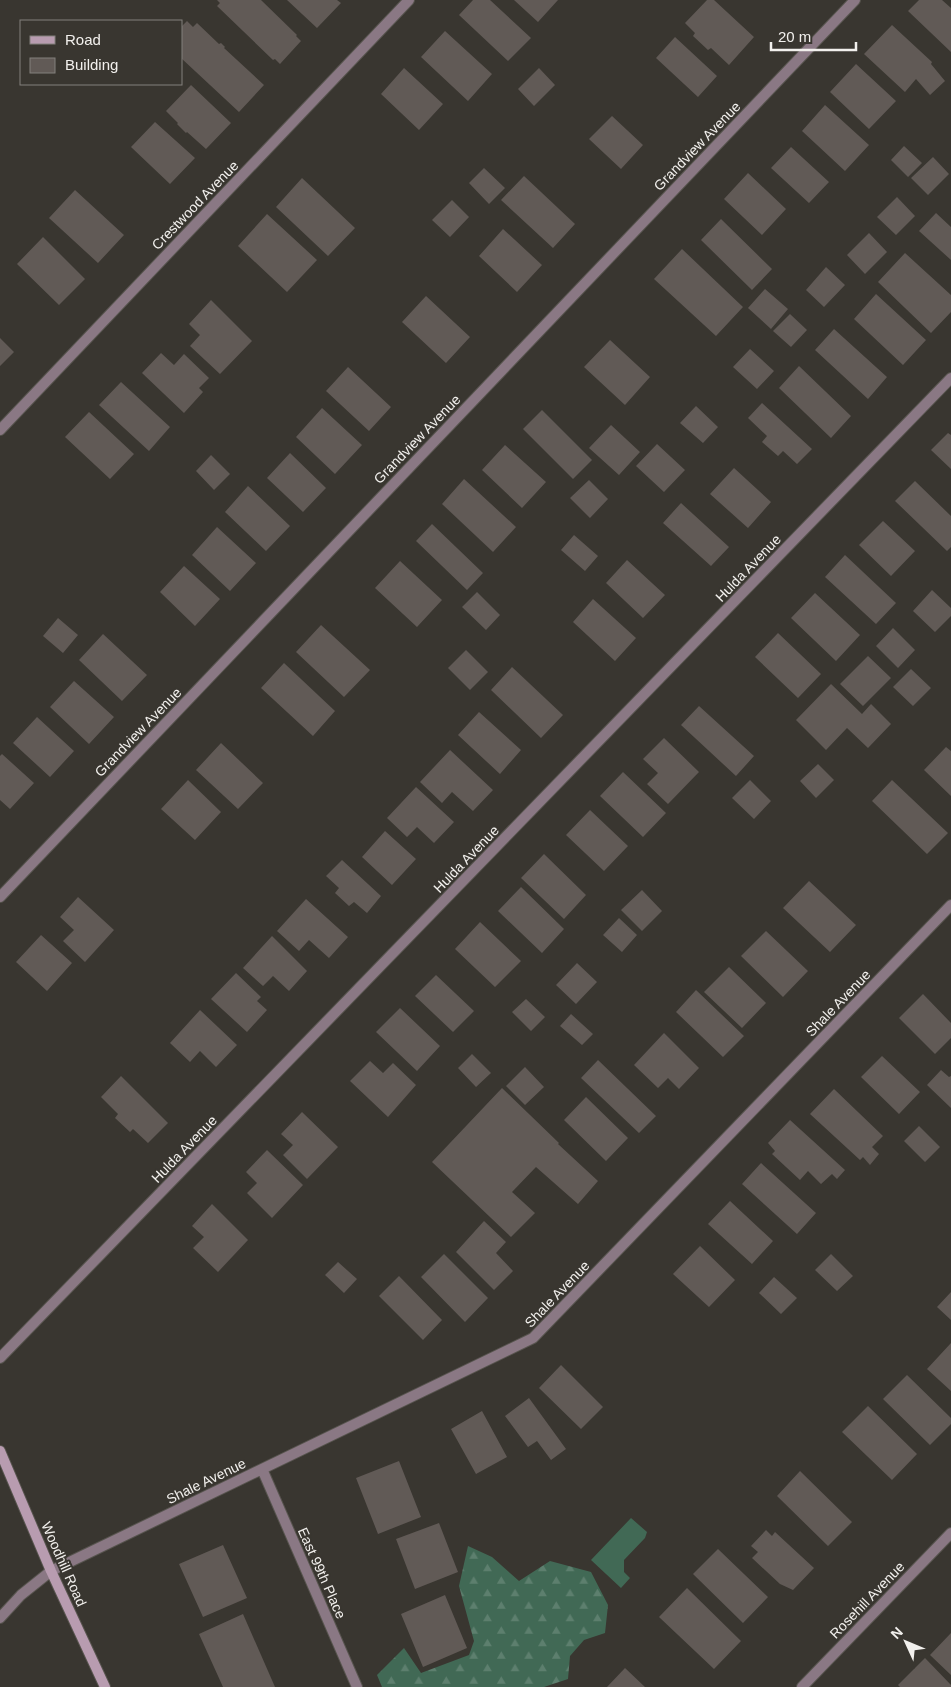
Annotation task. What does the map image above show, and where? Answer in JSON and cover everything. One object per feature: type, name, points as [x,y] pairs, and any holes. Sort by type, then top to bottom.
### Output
[{"type":"street","name":"Crestwood Avenue","points":[[0,430],[409,0]]},
{"type":"street","name":"Grandview Avenue","points":[[0,897],[855,0]]},
{"type":"street","name":"Hulda Avenue","points":[[0,1358],[951,378]]},
{"type":"street","name":"Shale Avenue","points":[[0,1618],[21,1595],[52,1571],[533,1338],[951,905]]},
{"type":"street","name":"Woodhill Road","points":[[0,1451],[105,1687]]},
{"type":"street","name":"East 99th Place","points":[[262,1470],[357,1687]]},
{"type":"street","name":"Rosehill Avenue","points":[[802,1687],[951,1533]]},
{"type":"green space","points":[[631,1518],[647,1532],[645,1538],[624,1560],[624,1572],[630,1578],[621,1588],[591,1560]]},
{"type":"green space","points":[[468,1546],[492,1557],[519,1581],[550,1561],[591,1572],[608,1605],[605,1633],[584,1640],[570,1656],[568,1679],[544,1687],[382,1687],[377,1675],[404,1648],[421,1673],[469,1655],[474,1641],[459,1586]]},
{"type":"building","points":[[217,0],[261,0],[301,41],[280,64],[275,59],[273,60],[217,6],[220,3]]},
{"type":"building","points":[[287,0],[337,0],[341,3],[317,28]]},
{"type":"building","points":[[473,0],[490,0],[531,38],[508,61],[459,15]]},
{"type":"building","points":[[514,0],[558,0],[538,22]]},
{"type":"building","points":[[707,0],[714,0],[754,37],[729,65],[711,48],[708,50],[693,36],[695,33],[685,23]]},
{"type":"building","points":[[919,0],[942,0],[951,8],[951,52],[908,11]]},
{"type":"building","points":[[187,21],[193,27],[197,23],[219,44],[221,43],[264,85],[239,112],[182,59],[182,26]]},
{"type":"building","points":[[892,25],[932,62],[931,64],[945,81],[930,95],[916,79],[905,92],[864,54]]},
{"type":"building","points":[[445,31],[492,74],[468,101],[421,57]]},
{"type":"building","points":[[675,37],[717,76],[698,97],[656,58]]},
{"type":"building","points":[[856,64],[896,101],[869,129],[830,92]]},
{"type":"building","points":[[404,68],[443,104],[419,130],[381,94]]},
{"type":"building","points":[[539,68],[555,85],[534,106],[518,89]]},
{"type":"building","points":[[191,85],[231,123],[206,149],[186,133],[166,111]]},
{"type":"building","points":[[825,105],[869,145],[845,171],[802,131]]},
{"type":"building","points":[[612,116],[643,145],[621,169],[589,139]]},
{"type":"building","points":[[155,122],[195,158],[170,184],[131,147]]},
{"type":"building","points":[[904,146],[922,163],[908,177],[891,160]]},
{"type":"building","points":[[791,147],[829,182],[809,203],[771,168]]},
{"type":"building","points":[[933,157],[949,174],[928,195],[911,178]]},
{"type":"building","points":[[484,168],[505,188],[489,204],[469,183]]},
{"type":"building","points":[[748,173],[786,209],[762,235],[724,199]]},
{"type":"building","points":[[524,176],[575,224],[553,248],[501,200]]},
{"type":"building","points":[[302,178],[355,228],[328,256],[276,207]]},
{"type":"building","points":[[75,190],[124,235],[98,263],[49,218]]},
{"type":"building","points":[[897,197],[915,216],[896,235],[877,217]]},
{"type":"building","points":[[452,200],[469,217],[450,237],[432,220]]},
{"type":"building","points":[[936,213],[951,227],[951,260],[919,231]]},
{"type":"building","points":[[267,214],[317,260],[287,292],[238,246]]},
{"type":"building","points":[[721,219],[772,269],[752,290],[701,240]]},
{"type":"building","points":[[503,229],[542,265],[517,292],[479,256]]},
{"type":"building","points":[[869,233],[887,252],[865,274],[847,255]]},
{"type":"building","points":[[43,237],[85,279],[59,305],[17,264]]},
{"type":"building","points":[[682,249],[743,307],[716,336],[654,279]]},
{"type":"building","points":[[905,253],[951,295],[951,312],[931,333],[878,282]]},
{"type":"building","points":[[826,267],[845,285],[824,307],[806,290]]},
{"type":"building","points":[[765,289],[788,309],[771,329],[748,308]]},
{"type":"building","points":[[876,294],[926,340],[903,365],[854,319]]},
{"type":"building","points":[[426,296],[470,337],[446,363],[402,322]]},
{"type":"building","points":[[211,300],[252,341],[220,374],[190,346],[200,335],[189,324]]},
{"type":"building","points":[[790,314],[807,330],[791,347],[773,331]]},
{"type":"building","points":[[834,329],[887,377],[868,399],[815,350]]},
{"type":"building","points":[[0,338],[14,352],[0,366]]},
{"type":"building","points":[[610,340],[650,377],[625,405],[584,367]]},
{"type":"building","points":[[750,349],[774,371],[757,389],[733,367]]},
{"type":"building","points":[[161,353],[174,365],[184,354],[209,378],[199,388],[203,392],[184,413],[142,373]]},
{"type":"building","points":[[799,366],[851,416],[831,438],[779,388]]},
{"type":"building","points":[[348,367],[391,407],[369,431],[326,391]]},
{"type":"building","points":[[121,382],[170,427],[149,451],[99,405]]},
{"type":"building","points":[[762,403],[812,449],[797,464],[783,451],[778,456],[762,442],[767,436],[748,418]]},
{"type":"building","points":[[696,406],[718,427],[703,443],[680,423]]},
{"type":"building","points":[[322,408],[362,445],[335,474],[296,437]]},
{"type":"building","points":[[542,410],[592,460],[573,479],[523,429]]},
{"type":"building","points":[[89,412],[134,454],[110,479],[65,437]]},
{"type":"building","points":[[611,425],[640,452],[619,475],[589,448]]},
{"type":"building","points":[[948,433],[951,435],[951,469],[931,450]]},
{"type":"building","points":[[657,444],[685,470],[664,492],[636,466]]},
{"type":"building","points":[[505,445],[546,482],[522,508],[482,470]]},
{"type":"building","points":[[290,453],[326,488],[303,512],[267,478]]},
{"type":"building","points":[[211,455],[230,474],[214,490],[196,471]]},
{"type":"building","points":[[734,468],[771,502],[748,528],[710,494]]},
{"type":"building","points":[[464,479],[516,527],[493,552],[442,504]]},
{"type":"building","points":[[589,480],[608,499],[590,518],[570,498]]},
{"type":"building","points":[[915,481],[951,516],[951,547],[947,551],[895,501]]},
{"type":"building","points":[[248,486],[290,526],[266,551],[225,512]]},
{"type":"building","points":[[681,503],[729,547],[711,566],[663,523]]},
{"type":"building","points":[[883,521],[915,551],[891,576],[859,545]]},
{"type":"building","points":[[432,524],[483,573],[467,590],[416,541]]},
{"type":"building","points":[[217,527],[256,563],[230,591],[192,555]]},
{"type":"building","points":[[574,535],[598,556],[585,571],[561,550]]},
{"type":"building","points":[[845,555],[896,603],[876,624],[825,577]]},
{"type":"building","points":[[627,560],[665,595],[643,618],[606,583]]},
{"type":"building","points":[[400,561],[442,600],[417,627],[375,588]]},
{"type":"building","points":[[184,566],[220,599],[195,626],[160,592]]},
{"type":"building","points":[[932,590],[951,608],[951,616],[935,632],[913,611]]},
{"type":"building","points":[[477,592],[500,615],[486,630],[462,607]]},
{"type":"building","points":[[815,593],[860,635],[836,661],[791,618]]},
{"type":"building","points":[[593,599],[636,638],[615,661],[573,622]]},
{"type":"building","points":[[58,618],[78,635],[63,653],[43,636]]},
{"type":"building","points":[[321,625],[370,670],[344,697],[296,652]]},
{"type":"building","points":[[893,628],[915,650],[898,668],[876,646]]},
{"type":"building","points":[[778,633],[821,674],[798,698],[755,657]]},
{"type":"building","points":[[103,634],[147,675],[122,701],[79,660]]},
{"type":"building","points":[[466,650],[488,672],[470,690],[448,668]]},
{"type":"building","points":[[868,656],[891,678],[863,706],[840,684]]},
{"type":"building","points":[[284,663],[335,711],[313,736],[261,688]]},
{"type":"building","points":[[512,667],[563,715],[541,738],[491,690]]},
{"type":"building","points":[[911,669],[931,688],[913,706],[893,687]]},
{"type":"building","points":[[74,681],[114,717],[89,744],[50,707]]},
{"type":"building","points":[[831,684],[862,714],[871,704],[891,724],[868,748],[847,728],[826,750],[796,720]]},
{"type":"building","points":[[699,706],[754,756],[736,776],[681,725]]},
{"type":"building","points":[[479,712],[521,750],[500,774],[458,735]]},
{"type":"building","points":[[37,717],[74,751],[50,777],[13,743]]},
{"type":"building","points":[[664,738],[699,772],[668,804],[647,784],[658,773],[643,759]]},
{"type":"building","points":[[221,743],[263,783],[238,809],[196,770]]},
{"type":"building","points":[[946,747],[951,751],[951,796],[924,770]]},
{"type":"building","points":[[450,750],[493,790],[473,811],[452,792],[442,803],[420,782]]},
{"type":"building","points":[[2,754],[34,783],[10,809],[0,800],[0,756]]},
{"type":"building","points":[[818,764],[834,780],[816,798],[800,781]]},
{"type":"building","points":[[623,772],[666,813],[643,837],[600,796]]},
{"type":"building","points":[[188,780],[221,812],[195,840],[161,809]]},
{"type":"building","points":[[750,780],[771,801],[754,819],[732,798]]},
{"type":"building","points":[[892,780],[948,833],[927,854],[872,801]]},
{"type":"building","points":[[416,787],[454,822],[434,843],[417,827],[407,837],[387,818]]},
{"type":"building","points":[[590,810],[628,846],[604,871],[566,835]]},
{"type":"building","points":[[385,831],[416,859],[392,885],[362,857]]},
{"type":"building","points":[[544,854],[586,895],[564,919],[521,878]]},
{"type":"building","points":[[342,860],[381,896],[367,913],[354,902],[349,906],[335,893],[339,888],[326,876]]},
{"type":"building","points":[[809,881],[856,925],[830,952],[783,908]]},
{"type":"building","points":[[521,887],[564,929],[542,953],[498,911]]},
{"type":"building","points":[[642,890],[662,911],[642,931],[621,910]]},
{"type":"building","points":[[78,897],[114,930],[85,962],[63,941],[74,930],[60,917]]},
{"type":"building","points":[[306,899],[348,937],[329,958],[309,940],[299,951],[277,931]]},
{"type":"building","points":[[619,918],[637,935],[622,952],[603,935]]},
{"type":"building","points":[[480,922],[521,961],[495,987],[455,949]]},
{"type":"building","points":[[766,931],[808,971],[783,997],[741,956]]},
{"type":"building","points":[[41,935],[72,963],[47,991],[16,962]]},
{"type":"building","points":[[272,936],[307,971],[289,991],[273,976],[263,986],[243,968]]},
{"type":"building","points":[[577,963],[597,982],[576,1004],[556,985]]},
{"type":"building","points":[[729,967],[766,1003],[742,1028],[704,992]]},
{"type":"building","points":[[236,973],[261,997],[257,1001],[267,1010],[247,1032],[211,999]]},
{"type":"building","points":[[436,975],[474,1011],[453,1032],[415,996]]},
{"type":"building","points":[[696,990],[744,1036],[723,1057],[676,1012]]},
{"type":"building","points":[[923,994],[951,1023],[951,1038],[935,1054],[899,1018]]},
{"type":"building","points":[[526,999],[545,1017],[531,1031],[512,1012]]},
{"type":"building","points":[[400,1008],[440,1046],[417,1071],[376,1032]]},
{"type":"building","points":[[200,1010],[237,1045],[216,1067],[200,1051],[190,1062],[170,1043]]},
{"type":"building","points":[[571,1014],[593,1034],[582,1045],[560,1026]]},
{"type":"building","points":[[664,1033],[699,1068],[679,1089],[668,1078],[658,1088],[634,1065]]},
{"type":"building","points":[[472,1054],[491,1073],[476,1087],[458,1068]]},
{"type":"building","points":[[882,1056],[920,1092],[899,1114],[861,1077]]},
{"type":"building","points":[[598,1060],[656,1116],[639,1133],[581,1078]]},
{"type":"building","points":[[370,1061],[383,1073],[393,1063],[416,1085],[388,1117],[350,1081]]},
{"type":"building","points":[[525,1067],[544,1087],[525,1105],[506,1086]]},
{"type":"building","points":[[941,1070],[949,1077],[951,1076],[951,1108],[927,1085]]},
{"type":"building","points":[[121,1076],[168,1123],[148,1143],[133,1129],[130,1132],[115,1118],[118,1114],[101,1097]]},
{"type":"building","points":[[502,1088],[598,1181],[578,1204],[536,1167],[512,1192],[535,1213],[511,1237],[432,1162]]},
{"type":"building","points":[[834,1089],[883,1136],[872,1147],[879,1154],[870,1165],[863,1157],[860,1160],[810,1114]]},
{"type":"building","points":[[586,1097],[628,1138],[606,1161],[564,1120]]},
{"type":"building","points":[[302,1112],[338,1147],[307,1179],[283,1155],[293,1145],[281,1134]]},
{"type":"building","points":[[790,1120],[845,1170],[837,1179],[832,1174],[821,1184],[808,1171],[800,1180],[772,1154],[775,1151],[768,1143]]},
{"type":"building","points":[[919,1126],[940,1147],[925,1162],[904,1141]]},
{"type":"building","points":[[267,1150],[303,1185],[272,1218],[247,1193],[257,1183],[246,1172]]},
{"type":"building","points":[[761,1163],[816,1213],[797,1234],[742,1184]]},
{"type":"building","points":[[730,1201],[773,1241],[752,1264],[708,1224]]},
{"type":"building","points":[[212,1204],[248,1240],[218,1272],[193,1248],[204,1237],[192,1226]]},
{"type":"building","points":[[484,1221],[506,1242],[496,1253],[513,1271],[494,1290],[456,1252]]},
{"type":"building","points":[[700,1246],[735,1280],[709,1307],[673,1274]]},
{"type":"building","points":[[444,1254],[488,1298],[465,1322],[421,1277]]},
{"type":"building","points":[[831,1254],[853,1276],[837,1291],[815,1270]]},
{"type":"building","points":[[338,1262],[357,1279],[344,1293],[325,1275]]},
{"type":"building","points":[[399,1276],[442,1320],[423,1340],[379,1296]]},
{"type":"building","points":[[774,1277],[797,1298],[781,1314],[759,1293]]},
{"type":"building","points":[[951,1292],[951,1320],[937,1307]]},
{"type":"building","points":[[951,1343],[951,1391],[927,1369]]},
{"type":"building","points":[[561,1365],[603,1407],[581,1429],[539,1388]]},
{"type":"building","points":[[907,1375],[951,1418],[951,1424],[930,1445],[883,1399]]},
{"type":"building","points":[[529,1398],[566,1449],[551,1460],[537,1441],[528,1447],[505,1416]]},
{"type":"building","points":[[868,1406],[917,1454],[892,1480],[842,1432]]},
{"type":"building","points":[[482,1411],[507,1457],[476,1474],[451,1429]]},
{"type":"building","points":[[399,1461],[421,1517],[378,1534],[356,1478]]},
{"type":"building","points":[[800,1471],[852,1522],[828,1546],[777,1496]]},
{"type":"building","points":[[439,1523],[458,1572],[415,1589],[396,1539]]},
{"type":"building","points":[[766,1530],[772,1536],[775,1532],[814,1568],[793,1590],[780,1584],[752,1558],[758,1552],[751,1546]]},
{"type":"building","points":[[223,1545],[247,1598],[203,1617],[179,1564]]},
{"type":"building","points":[[718,1549],[768,1597],[743,1623],[693,1574]]},
{"type":"building","points":[[687,1588],[741,1641],[714,1669],[659,1617]]},
{"type":"building","points":[[445,1595],[467,1648],[423,1667],[401,1614]]},
{"type":"building","points":[[243,1614],[275,1687],[223,1687],[199,1634]]},
{"type":"building","points":[[951,1633],[951,1675],[930,1655]]},
{"type":"building","points":[[925,1658],[951,1687],[900,1687],[898,1685]]},
{"type":"building","points":[[625,1668],[645,1687],[607,1687]]}]
